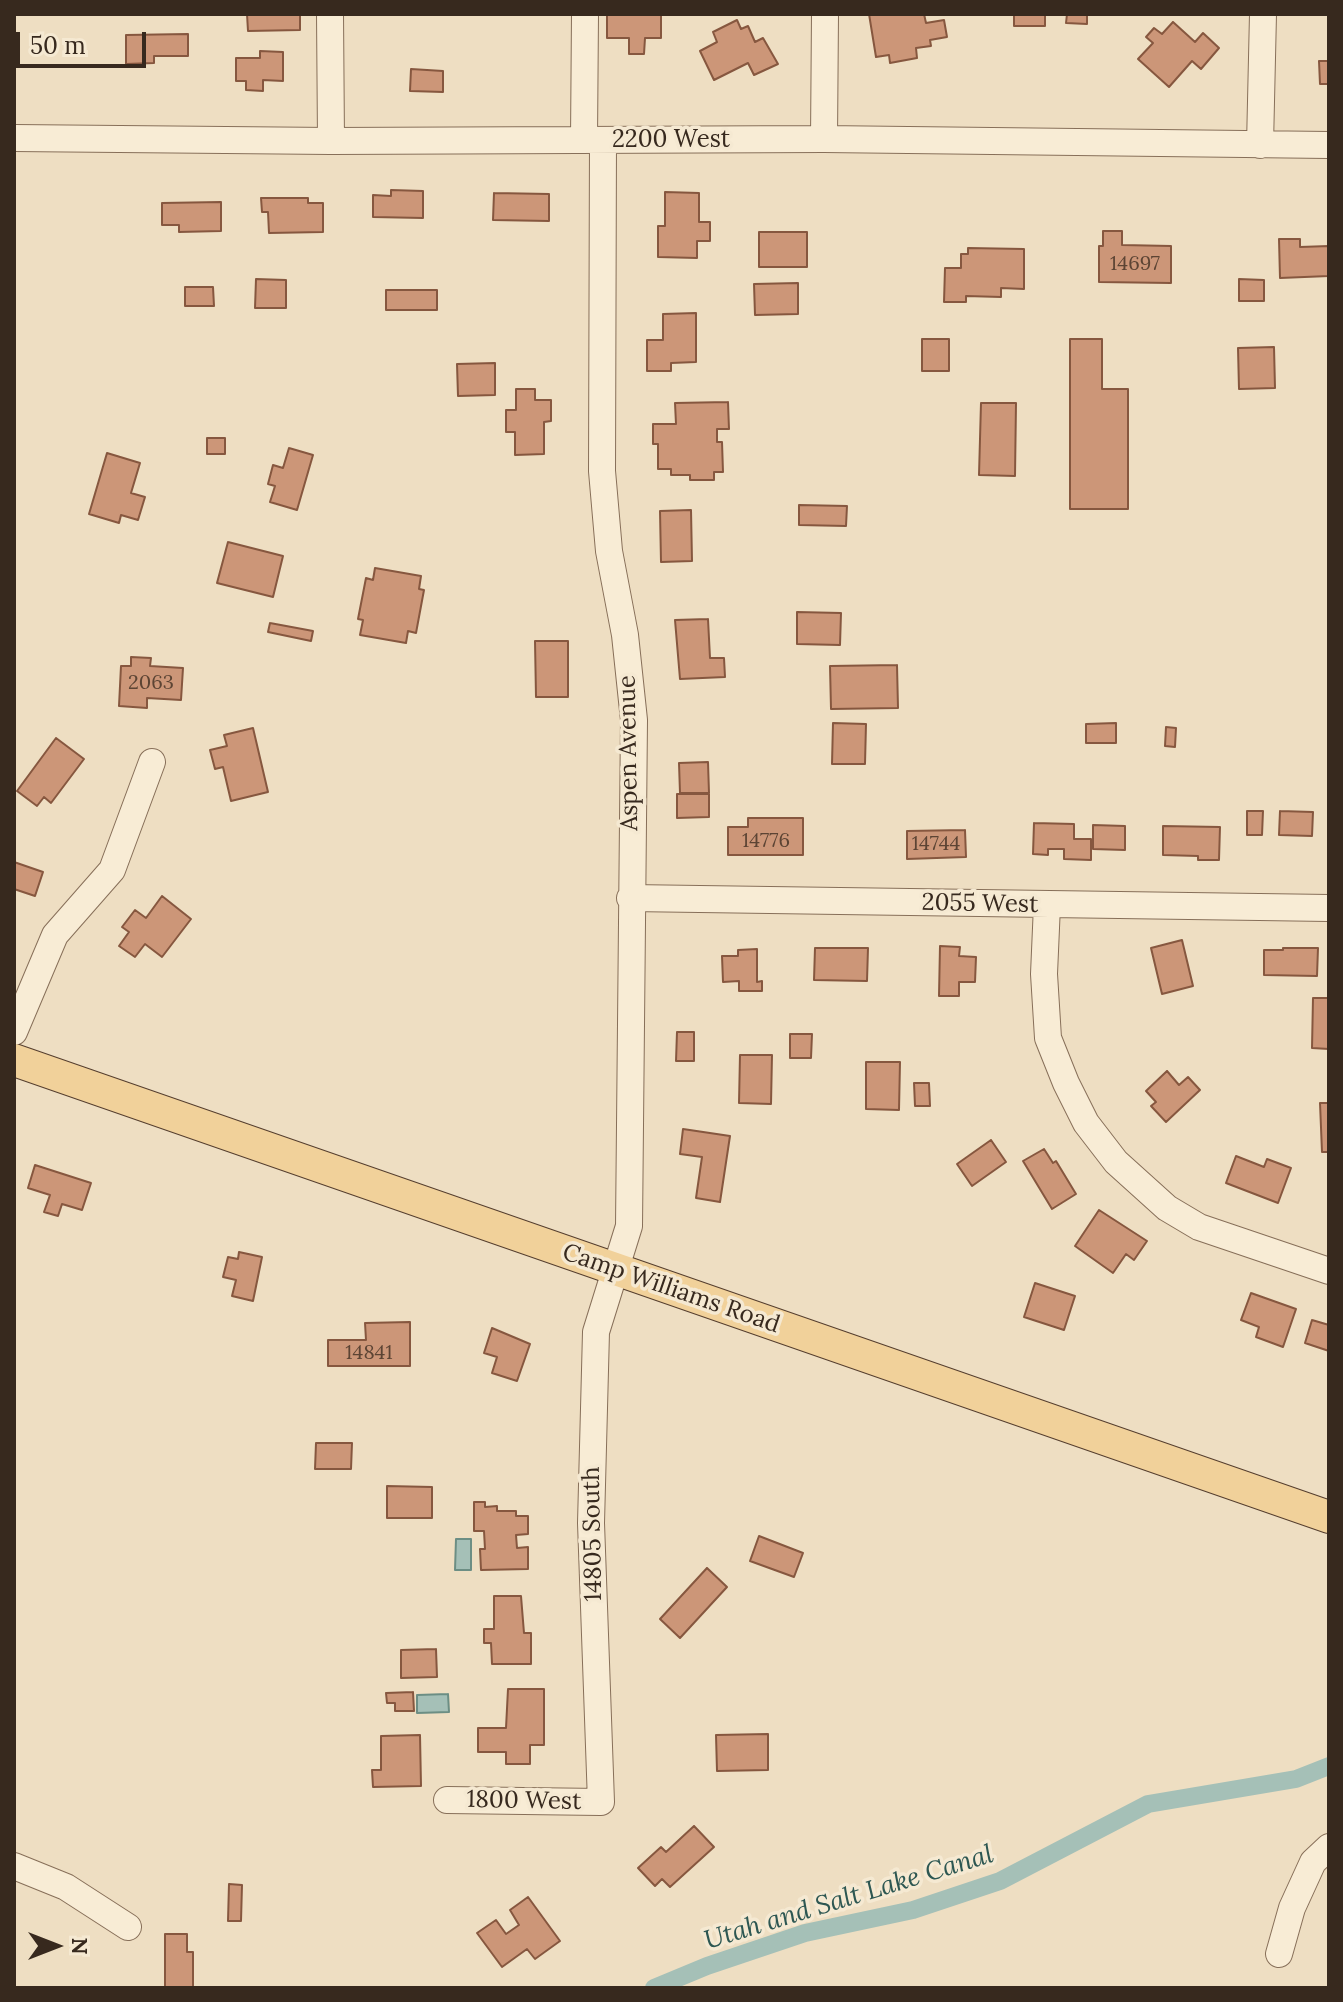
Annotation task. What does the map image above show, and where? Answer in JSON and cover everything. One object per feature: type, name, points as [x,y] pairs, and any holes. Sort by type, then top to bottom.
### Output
[{"type":"main road","name":"Camp Williams Road","points":[[14,1060],[1329,1517]]},
{"type":"street","points":[[330,14],[331,141]]},
{"type":"street","name":"Aspen Avenue","points":[[585,14],[594,139],[602,471],[609,551],[625,635],[634,720],[630,898],[631,1207],[629,1226],[616,1270]]},
{"type":"street","points":[[824,139],[825,14]]},
{"type":"street","points":[[1260,145],[1263,14]]},
{"type":"street","name":"2200 West","points":[[14,138],[331,141],[824,139],[1329,145]]},
{"type":"street","points":[[14,1032],[55,935],[112,870],[152,762]]},
{"type":"street","name":"2055 West","points":[[630,898],[1329,908]]},
{"type":"street","points":[[1047,905],[1044,974],[1048,1038],[1086,1123],[1116,1162],[1167,1208],[1199,1227],[1329,1271]]},
{"type":"street","name":"14805 South","points":[[601,1802],[591,1523],[596,1332],[616,1270]]},
{"type":"street","name":"1800 West","points":[[447,1800],[601,1802]]},
{"type":"street","points":[[1279,1954],[1292,1908],[1313,1862],[1329,1847]]},
{"type":"street","points":[[14,1866],[66,1887],[128,1927]]},
{"type":"water","points":[[456,1539],[471,1539],[471,1570],[455,1570]]},
{"type":"water","points":[[448,1694],[449,1712],[417,1713],[417,1695]]},
{"type":"building","points":[[247,14],[300,14],[300,30],[248,31]]},
{"type":"building","points":[[607,14],[661,14],[661,38],[645,38],[644,54],[629,54],[629,38],[607,38]]},
{"type":"building","points":[[869,14],[924,14],[926,23],[944,20],[947,37],[930,40],[931,46],[916,48],[917,58],[890,63],[889,55],[876,57]]},
{"type":"building","points":[[1014,14],[1045,14],[1045,26],[1014,26]]},
{"type":"building","points":[[1067,14],[1087,14],[1087,24],[1066,23]]},
{"type":"building","points":[[737,20],[741,29],[748,26],[755,42],[763,38],[778,64],[754,75],[748,63],[714,80],[700,51],[717,42],[713,32]]},
{"type":"building","points":[[1173,22],[1195,42],[1203,33],[1219,48],[1201,69],[1192,61],[1169,87],[1138,59],[1153,43],[1146,37],[1154,28],[1162,34]]},
{"type":"building","points":[[188,34],[188,56],[154,56],[154,63],[126,64],[126,35]]},
{"type":"building","points":[[260,51],[283,52],[283,81],[263,80],[263,91],[246,90],[246,81],[236,81],[236,58],[260,58]]},
{"type":"building","points":[[1319,61],[1329,61],[1329,84],[1320,84]]},
{"type":"building","points":[[411,69],[443,71],[443,92],[410,91]]},
{"type":"building","points":[[391,190],[423,191],[423,218],[373,217],[373,195],[391,196]]},
{"type":"building","points":[[665,192],[699,193],[699,222],[710,222],[710,241],[697,241],[697,258],[658,257],[658,226],[665,226]]},
{"type":"building","points":[[494,193],[549,194],[549,221],[493,220]]},
{"type":"building","points":[[261,198],[308,198],[308,203],[323,203],[323,232],[269,233],[268,212],[262,212]]},
{"type":"building","points":[[221,202],[221,231],[179,232],[179,225],[162,225],[162,203]]},
{"type":"building","points":[[1103,231],[1122,231],[1122,245],[1171,246],[1171,283],[1099,282],[1099,246],[1103,246]]},
{"type":"building","points":[[759,232],[807,232],[807,267],[759,267]]},
{"type":"building","points":[[1279,239],[1300,239],[1300,247],[1329,246],[1329,276],[1280,278]]},
{"type":"building","points":[[968,248],[1024,249],[1024,289],[1001,288],[1001,297],[966,296],[966,302],[944,302],[945,268],[961,268],[961,254],[968,254]]},
{"type":"building","points":[[256,279],[286,280],[286,308],[255,308]]},
{"type":"building","points":[[1239,279],[1264,280],[1264,301],[1239,301]]},
{"type":"building","points":[[798,283],[798,314],[755,315],[754,284]]},
{"type":"building","points":[[185,287],[213,287],[214,306],[185,306]]},
{"type":"building","points":[[386,290],[437,290],[437,310],[386,310]]},
{"type":"building","points":[[696,313],[696,362],[671,363],[671,371],[647,371],[647,340],[663,340],[663,314]]},
{"type":"building","points":[[922,339],[949,339],[949,371],[922,371]]},
{"type":"building","points":[[1070,339],[1102,339],[1102,389],[1128,389],[1128,509],[1070,509]]},
{"type":"building","points":[[1274,347],[1275,388],[1239,389],[1238,348]]},
{"type":"building","points":[[495,363],[495,395],[458,396],[457,364]]},
{"type":"building","points":[[516,389],[535,389],[535,400],[551,400],[551,421],[544,422],[544,454],[515,455],[515,432],[506,432],[506,410],[516,410]]},
{"type":"building","points":[[728,402],[729,429],[717,429],[717,442],[722,442],[723,472],[714,472],[714,480],[690,480],[690,475],[671,475],[671,469],[658,469],[658,444],[653,444],[653,424],[676,424],[675,403]]},
{"type":"building","points":[[981,403],[1016,403],[1015,476],[979,475]]},
{"type":"building","points":[[207,438],[225,438],[225,454],[207,454]]},
{"type":"building","points":[[289,448],[313,455],[297,510],[270,502],[275,486],[268,484],[273,465],[283,468]]},
{"type":"building","points":[[107,453],[140,463],[131,493],[145,497],[138,520],[121,515],[119,523],[89,514]]},
{"type":"building","points":[[799,505],[847,506],[846,526],[799,525]]},
{"type":"building","points":[[691,510],[692,561],[661,562],[660,511]]},
{"type":"building","points":[[228,542],[283,556],[273,597],[217,583]]},
{"type":"building","points":[[375,568],[421,576],[419,589],[424,590],[416,633],[408,631],[406,643],[360,635],[363,620],[358,619],[366,578],[373,580]]},
{"type":"building","points":[[797,612],[841,613],[840,645],[797,644]]},
{"type":"building","points":[[708,619],[710,658],[724,658],[725,677],[680,679],[675,620]]},
{"type":"building","points":[[270,623],[313,631],[311,641],[268,632]]},
{"type":"building","points":[[535,641],[568,641],[568,697],[536,697]]},
{"type":"building","points":[[131,657],[151,658],[150,666],[183,668],[181,700],[147,698],[147,708],[119,706],[121,666],[131,666]]},
{"type":"building","points":[[897,665],[898,708],[831,709],[830,666]]},
{"type":"building","points":[[833,723],[866,724],[865,764],[832,764]]},
{"type":"building","points":[[1116,723],[1116,743],[1086,743],[1086,724]]},
{"type":"building","points":[[1166,727],[1176,728],[1175,747],[1165,746]]},
{"type":"building","points":[[253,728],[268,792],[231,801],[223,767],[215,769],[210,750],[227,746],[224,735]]},
{"type":"building","points":[[56,738],[84,759],[51,803],[44,797],[37,806],[17,791]]},
{"type":"building","points":[[708,762],[709,793],[680,793],[679,763]]},
{"type":"building","points":[[677,794],[709,794],[709,817],[677,818]]},
{"type":"building","points":[[1247,811],[1263,811],[1262,835],[1247,835]]},
{"type":"building","points":[[1280,811],[1313,812],[1312,836],[1279,835]]},
{"type":"building","points":[[748,818],[803,818],[803,855],[728,855],[728,827],[748,827]]},
{"type":"building","points":[[1034,823],[1074,824],[1074,839],[1091,839],[1091,860],[1064,859],[1064,849],[1048,849],[1048,855],[1033,854]]},
{"type":"building","points":[[1093,825],[1125,826],[1125,850],[1093,849]]},
{"type":"building","points":[[1163,826],[1220,827],[1219,860],[1163,855]]},
{"type":"building","points":[[965,830],[966,857],[907,859],[907,831]]},
{"type":"building","points":[[14,862],[43,872],[35,896],[14,889]]},
{"type":"building","points":[[162,896],[191,919],[162,957],[145,944],[135,957],[119,946],[129,932],[122,927],[135,910],[146,918]]},
{"type":"building","points":[[1182,940],[1193,986],[1162,994],[1151,948]]},
{"type":"building","points":[[940,946],[960,947],[959,956],[976,957],[975,982],[959,982],[959,996],[939,996]]},
{"type":"building","points":[[815,948],[868,948],[867,981],[814,980]]},
{"type":"building","points":[[1318,948],[1317,976],[1264,975],[1264,950]]},
{"type":"building","points":[[757,949],[757,982],[762,981],[762,991],[739,991],[739,981],[723,982],[722,956],[738,956],[738,950]]},
{"type":"building","points":[[1313,998],[1329,998],[1329,1049],[1312,1048]]},
{"type":"building","points":[[677,1032],[694,1032],[694,1061],[676,1061]]},
{"type":"building","points":[[790,1034],[812,1034],[811,1058],[790,1058]]},
{"type":"building","points":[[740,1055],[772,1055],[771,1104],[739,1103]]},
{"type":"building","points":[[866,1062],[900,1062],[899,1110],[866,1109]]},
{"type":"building","points":[[1167,1071],[1179,1085],[1188,1077],[1200,1090],[1166,1122],[1151,1106],[1156,1102],[1146,1091]]},
{"type":"building","points":[[914,1083],[929,1083],[930,1106],[915,1106]]},
{"type":"building","points":[[1320,1103],[1329,1103],[1329,1152],[1322,1152]]},
{"type":"building","points":[[683,1129],[730,1136],[720,1202],[696,1198],[702,1157],[680,1154]]},
{"type":"building","points":[[991,1140],[1006,1162],[972,1186],[957,1164]]},
{"type":"building","points":[[1044,1149],[1053,1163],[1056,1161],[1076,1194],[1052,1209],[1023,1161]]},
{"type":"building","points":[[1236,1156],[1264,1167],[1267,1159],[1291,1168],[1278,1203],[1226,1183]]},
{"type":"building","points":[[35,1165],[91,1183],[82,1210],[62,1204],[58,1216],[44,1212],[50,1195],[28,1188]]},
{"type":"building","points":[[1099,1210],[1147,1241],[1134,1260],[1126,1254],[1113,1273],[1075,1246]]},
{"type":"building","points":[[239,1252],[262,1257],[253,1301],[232,1296],[236,1280],[223,1277],[228,1257],[238,1259]]},
{"type":"building","points":[[1035,1283],[1075,1296],[1064,1330],[1024,1317]]},
{"type":"building","points":[[1251,1293],[1296,1309],[1283,1347],[1256,1337],[1259,1327],[1241,1320]]},
{"type":"building","points":[[1312,1320],[1329,1325],[1329,1351],[1305,1343]]},
{"type":"building","points":[[410,1322],[410,1366],[328,1366],[328,1340],[366,1340],[365,1323]]},
{"type":"building","points":[[492,1328],[530,1344],[517,1381],[492,1373],[497,1357],[484,1353]]},
{"type":"building","points":[[316,1443],[352,1443],[351,1469],[315,1469]]},
{"type":"building","points":[[387,1486],[432,1487],[432,1518],[387,1518]]},
{"type":"building","points":[[474,1502],[485,1502],[485,1507],[497,1506],[497,1511],[516,1511],[516,1516],[528,1516],[528,1534],[516,1535],[517,1548],[528,1547],[528,1569],[481,1570],[480,1549],[485,1549],[484,1531],[474,1531]]},
{"type":"building","points":[[759,1536],[803,1553],[794,1577],[750,1561]]},
{"type":"building","points":[[707,1568],[727,1587],[680,1638],[660,1619]]},
{"type":"building","points":[[494,1596],[521,1596],[524,1633],[531,1633],[531,1664],[492,1664],[491,1643],[484,1643],[484,1629],[494,1629]]},
{"type":"building","points":[[436,1649],[437,1677],[401,1678],[401,1650]]},
{"type":"building","points":[[508,1689],[544,1689],[544,1745],[530,1745],[530,1764],[506,1764],[506,1752],[478,1752],[478,1728],[506,1728]]},
{"type":"building","points":[[413,1692],[414,1711],[395,1711],[395,1703],[387,1703],[386,1693]]},
{"type":"building","points":[[768,1734],[768,1770],[717,1771],[716,1735]]},
{"type":"building","points":[[420,1735],[421,1786],[373,1787],[372,1770],[381,1770],[381,1736]]},
{"type":"building","points":[[694,1826],[714,1847],[670,1887],[662,1879],[655,1886],[638,1868],[661,1847],[666,1852]]},
{"type":"building","points":[[229,1884],[242,1885],[241,1921],[228,1921]]},
{"type":"building","points":[[528,1897],[560,1941],[535,1959],[527,1949],[502,1967],[477,1933],[496,1920],[506,1934],[519,1925],[510,1910]]},
{"type":"building","points":[[165,1934],[187,1934],[187,1952],[193,1952],[193,1988],[165,1988]]},
{"type":"waterway","name":"Utah and Salt Lake Canal","points":[[654,1988],[707,1966],[805,1933],[913,1910],[1000,1881],[1148,1804],[1296,1779],[1329,1766]]}]
